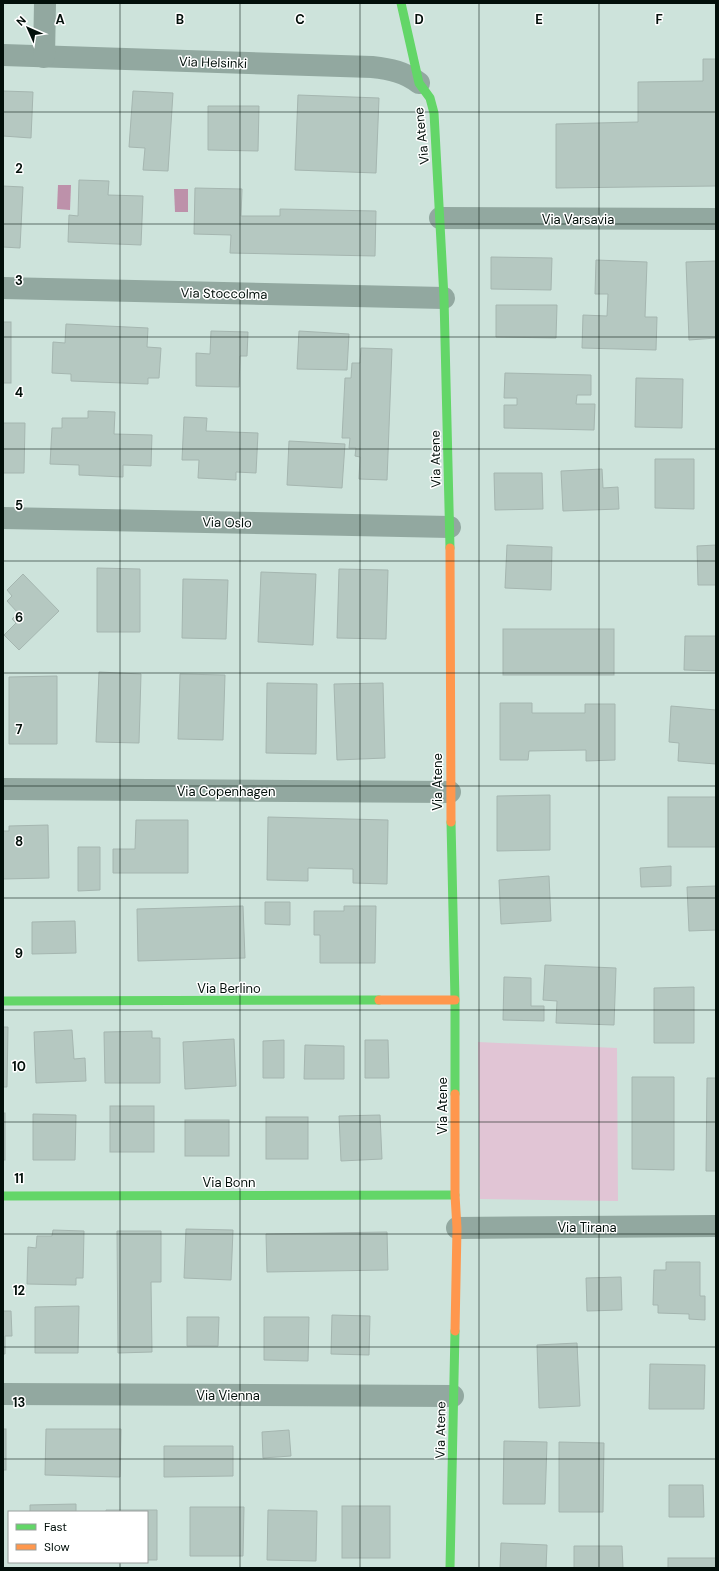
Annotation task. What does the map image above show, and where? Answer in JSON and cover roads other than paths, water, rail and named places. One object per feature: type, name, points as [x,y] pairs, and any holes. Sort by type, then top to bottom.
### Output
[{"type":"street","points":[[44,57],[45,3]]},
{"type":"street","name":"Via Atene","points":[[401,3],[419,83],[430,98],[434,113],[444,298],[450,527],[450,792],[455,1000],[455,1195],[457,1228],[450,1568]]},
{"type":"street","name":"Via Helsinki","points":[[3,55],[372,67],[392,69],[406,74],[419,83]]},
{"type":"street","name":"Via Varsavia","points":[[440,218],[716,220]]},
{"type":"street","name":"Via Stoccolma","points":[[3,288],[444,298]]},
{"type":"street","name":"Via Oslo","points":[[3,518],[450,527]]},
{"type":"street","name":"Via Copenhagen","points":[[3,789],[450,792]]},
{"type":"street","name":"Via Berlino","points":[[3,1001],[455,1000]]},
{"type":"street","name":"Via Bonn","points":[[3,1196],[455,1195]]},
{"type":"street","name":"Via Tirana","points":[[457,1228],[716,1226]]},
{"type":"street","name":"Via Vienna","points":[[3,1394],[453,1396]]}]
